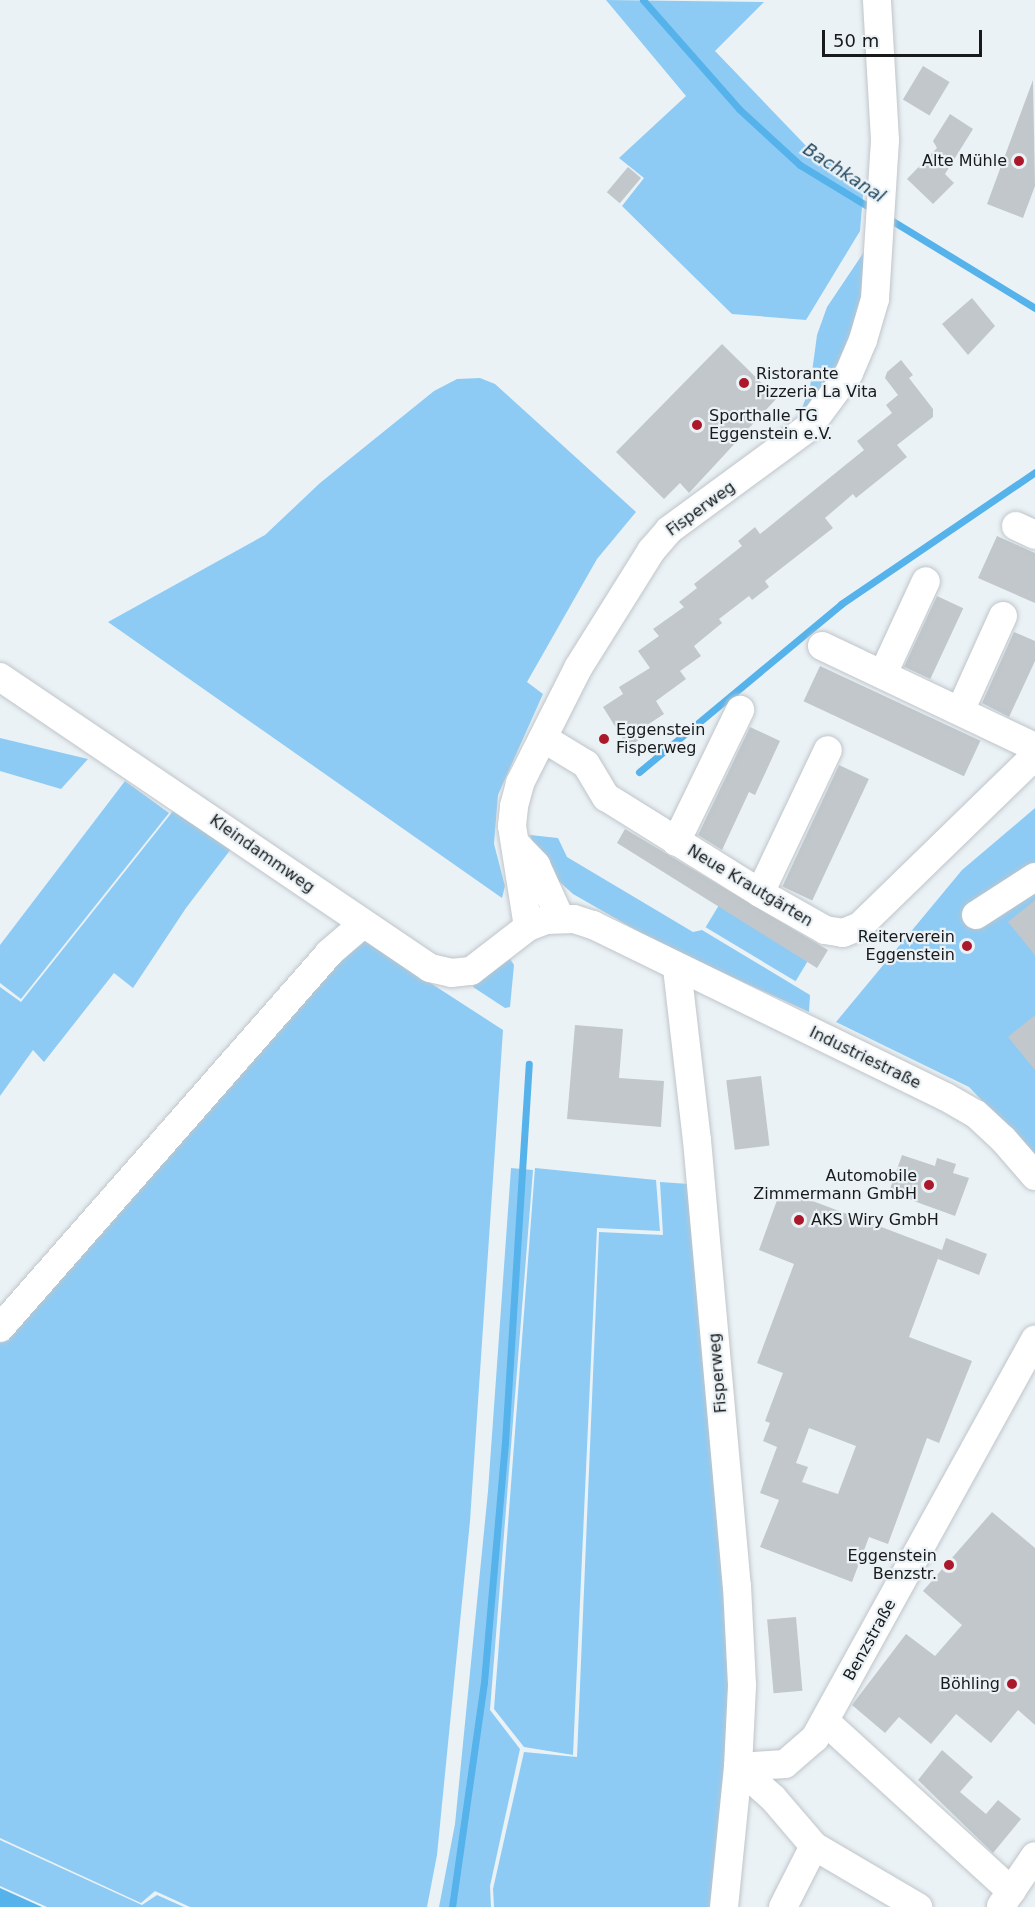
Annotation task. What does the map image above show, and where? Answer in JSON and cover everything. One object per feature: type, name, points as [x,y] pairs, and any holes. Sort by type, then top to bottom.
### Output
[{"type":"street","name":"Fisperweg","points":[[528,927],[513,806],[543,738],[578,668],[651,550],[669,530],[760,466],[827,407],[852,365],[875,299],[885,140],[878,0]]},
{"type":"street","points":[[883,674],[926,580]]},
{"type":"street","points":[[961,709],[1003,616]]},
{"type":"street","points":[[822,646],[961,709],[1035,747]]},
{"type":"street","name":"Kleindammweg","points":[[0,677],[430,968],[452,973],[471,970],[496,956],[528,927]]},
{"type":"street","points":[[676,842],[740,710]]},
{"type":"street","name":"Neue Krautgärten","points":[[543,738],[586,764],[606,797],[760,894],[825,930],[843,933],[860,926],[1035,756]]},
{"type":"street","points":[[760,894],[828,750]]},
{"type":"street","points":[[516,844],[536,865],[560,918]]},
{"type":"street","points":[[976,915],[1035,877]]},
{"type":"street","points":[[528,927],[560,918],[593,925],[677,968]]},
{"type":"street","points":[[0,1328],[321,962],[363,924]]},
{"type":"street","name":"Fisperweg","points":[[677,968],[697,1140],[737,1586],[742,1686],[738,1767],[723,1907]]},
{"type":"street","name":"Industriestraße","points":[[677,968],[976,1114],[1003,1138],[1035,1176]]},
{"type":"street","name":"Benzstraße","points":[[738,1767],[785,1764],[815,1738],[826,1722],[1035,1340]]},
{"type":"street","points":[[826,1722],[1005,1899],[1035,1856]]},
{"type":"street","points":[[738,1767],[772,1798],[814,1846],[918,1907]]},
{"type":"street","points":[[783,1907],[814,1846]]},
{"type":"shaded area","points":[[606,0],[764,2],[715,51],[810,150],[864,183],[860,231],[806,320],[732,314],[622,206],[644,178],[619,158],[686,96]]},
{"type":"shaded area","points":[[866,249],[867,280],[849,349],[802,419],[799,416],[810,387],[817,335],[827,307]]},
{"type":"shaded area","points":[[480,378],[495,384],[636,512],[597,559],[527,682],[543,694],[498,795],[494,844],[505,886],[502,898],[108,622],[265,535],[320,483],[434,391],[457,379]]},
{"type":"shaded area","points":[[0,738],[88,759],[61,789],[0,771]]},
{"type":"shaded area","points":[[125,781],[169,813],[21,999],[0,983],[0,945]]},
{"type":"shaded area","name":"Reiterverein Eggenstein","points":[[1035,808],[1035,1156],[969,1087],[836,1022],[962,870]]},
{"type":"shaded area","points":[[173,811],[231,849],[186,908],[133,988],[114,973],[44,1062],[33,1050],[0,1096],[0,987],[21,1002]]},
{"type":"shaded area","points":[[530,835],[558,838],[567,857],[693,932],[702,930],[810,995],[809,1012],[662,945],[573,894],[552,875],[536,853]]},
{"type":"shaded area","points":[[719,905],[809,959],[796,981],[706,927]]},
{"type":"shaded area","points":[[361,938],[503,1030],[470,1521],[437,1855],[427,1907],[190,1907],[155,1891],[141,1903],[0,1838],[0,1342]]},
{"type":"shaded area","points":[[510,959],[514,965],[510,1007],[505,1008],[473,987],[474,981]]},
{"type":"shaded area","points":[[511,1168],[533,1170],[490,1710],[520,1749],[490,1886],[491,1907],[439,1907],[455,1824],[488,1491]]},
{"type":"shaded area","points":[[535,1168],[656,1180],[660,1231],[597,1228],[573,1755],[524,1747],[494,1709]]},
{"type":"shaded area","points":[[660,1182],[689,1184],[729,1589],[730,1719],[715,1907],[494,1907],[493,1889],[524,1752],[577,1757],[599,1232],[663,1235]]},
{"type":"shaded area","points":[[0,1840],[142,1905],[157,1895],[184,1907],[47,1907],[0,1886]]},
{"type":"shaded area","points":[[0,1888],[42,1907],[0,1907]]},
{"type":"building","points":[[923,66],[950,82],[929,115],[903,99]]},
{"type":"building","name":"Alte Mühle","points":[[1033,80],[1035,186],[1023,218],[987,204]]},
{"type":"building","points":[[950,114],[973,129],[945,174],[954,183],[933,204],[907,179],[937,148],[933,141]]},
{"type":"building","points":[[628,167],[641,178],[620,203],[607,192]]},
{"type":"building","points":[[972,298],[995,326],[968,355],[942,324]]},
{"type":"building","name":"Sporthalle TG Eggenstein e.V.","points":[[722,344],[777,398],[689,493],[680,483],[664,499],[616,452]]},
{"type":"building","points":[[901,360],[913,375],[909,378],[933,409],[933,417],[897,445],[907,457],[856,498],[853,494],[825,518],[833,528],[765,581],[769,587],[752,600],[749,596],[719,619],[722,623],[694,646],[701,656],[680,671],[686,679],[656,701],[664,714],[644,727],[648,734],[628,747],[603,707],[623,694],[619,687],[650,668],[638,651],[659,636],[653,629],[684,607],[679,602],[697,588],[694,584],[742,546],[738,541],[755,527],[760,534],[864,450],[857,441],[892,413],[886,405],[898,395],[885,378],[887,372]]},
{"type":"building","points":[[997,536],[1035,553],[1035,603],[978,578]]},
{"type":"building","points":[[937,596],[963,608],[930,679],[904,667]]},
{"type":"building","points":[[1014,632],[1035,641],[1035,661],[1009,717],[982,703]]},
{"type":"building","points":[[820,666],[980,741],[964,776],[804,701]]},
{"type":"building","points":[[750,727],[780,741],[755,795],[749,792],[722,850],[698,835]]},
{"type":"building","points":[[839,765],[869,779],[812,900],[782,886]]},
{"type":"building","points":[[625,829],[828,950],[817,968],[617,843]]},
{"type":"building","points":[[1035,900],[1035,955],[1008,922]]},
{"type":"building","points":[[1035,1015],[1035,1070],[1008,1037]]},
{"type":"building","points":[[575,1025],[623,1029],[619,1078],[664,1081],[661,1127],[567,1119]]},
{"type":"building","points":[[761,1076],[770,1145],[735,1150],[726,1080]]},
{"type":"building","name":"Automobile Zimmermann GmbH","points":[[902,1155],[935,1166],[937,1158],[956,1164],[953,1173],[969,1178],[955,1216],[889,1192]]},
{"type":"building","points":[[781,1189],[942,1250],[946,1238],[987,1254],[979,1275],[938,1259],[940,1253],[909,1337],[972,1361],[939,1443],[927,1438],[888,1544],[869,1537],[852,1582],[760,1547],[779,1500],[760,1493],[777,1447],[763,1441],[770,1423],[765,1421],[783,1373],[757,1363],[794,1264],[759,1250]],"holes":[[[809,1428],[856,1446],[838,1494],[802,1482],[808,1467],[796,1463]]]},
{"type":"building","points":[[992,1512],[1035,1548],[1035,1725],[1018,1710],[991,1743],[956,1714],[931,1744],[899,1717],[885,1733],[852,1705],[906,1634],[935,1656],[962,1625],[923,1591]]},
{"type":"building","points":[[796,1617],[802,1691],[774,1693],[767,1620]]},
{"type":"building","points":[[942,1750],[973,1777],[960,1792],[986,1814],[998,1800],[1021,1819],[993,1853],[918,1780]]},
{"type":"waterway","name":"Bachkanal","points":[[643,0],[739,109],[800,165],[874,210]]},
{"type":"waterway","name":"Bachkanal","points":[[886,217],[1035,308]]},
{"type":"waterway","points":[[639,772],[841,604],[1035,472]]},
{"type":"waterway","points":[[452,1907],[484,1682],[505,1442],[529,1064]]},
{"type":"place","name":"Alte Mühle","points":[[1019,161]]},
{"type":"place","name":"Ristorante Pizzeria La Vita","points":[[744,383]]},
{"type":"place","name":"Sporthalle TG Eggenstein e.V.","points":[[697,425]]},
{"type":"place","name":"Eggenstein Fisperweg","points":[[604,739]]},
{"type":"place","name":"Reiterverein Eggenstein","points":[[967,946]]},
{"type":"place","name":"Automobile Zimmermann GmbH","points":[[929,1185]]},
{"type":"place","name":"AKS Wiry GmbH","points":[[799,1220]]},
{"type":"place","name":"Eggenstein Benzstr.","points":[[949,1565]]},
{"type":"place","name":"Böhling","points":[[1012,1684]]}]
